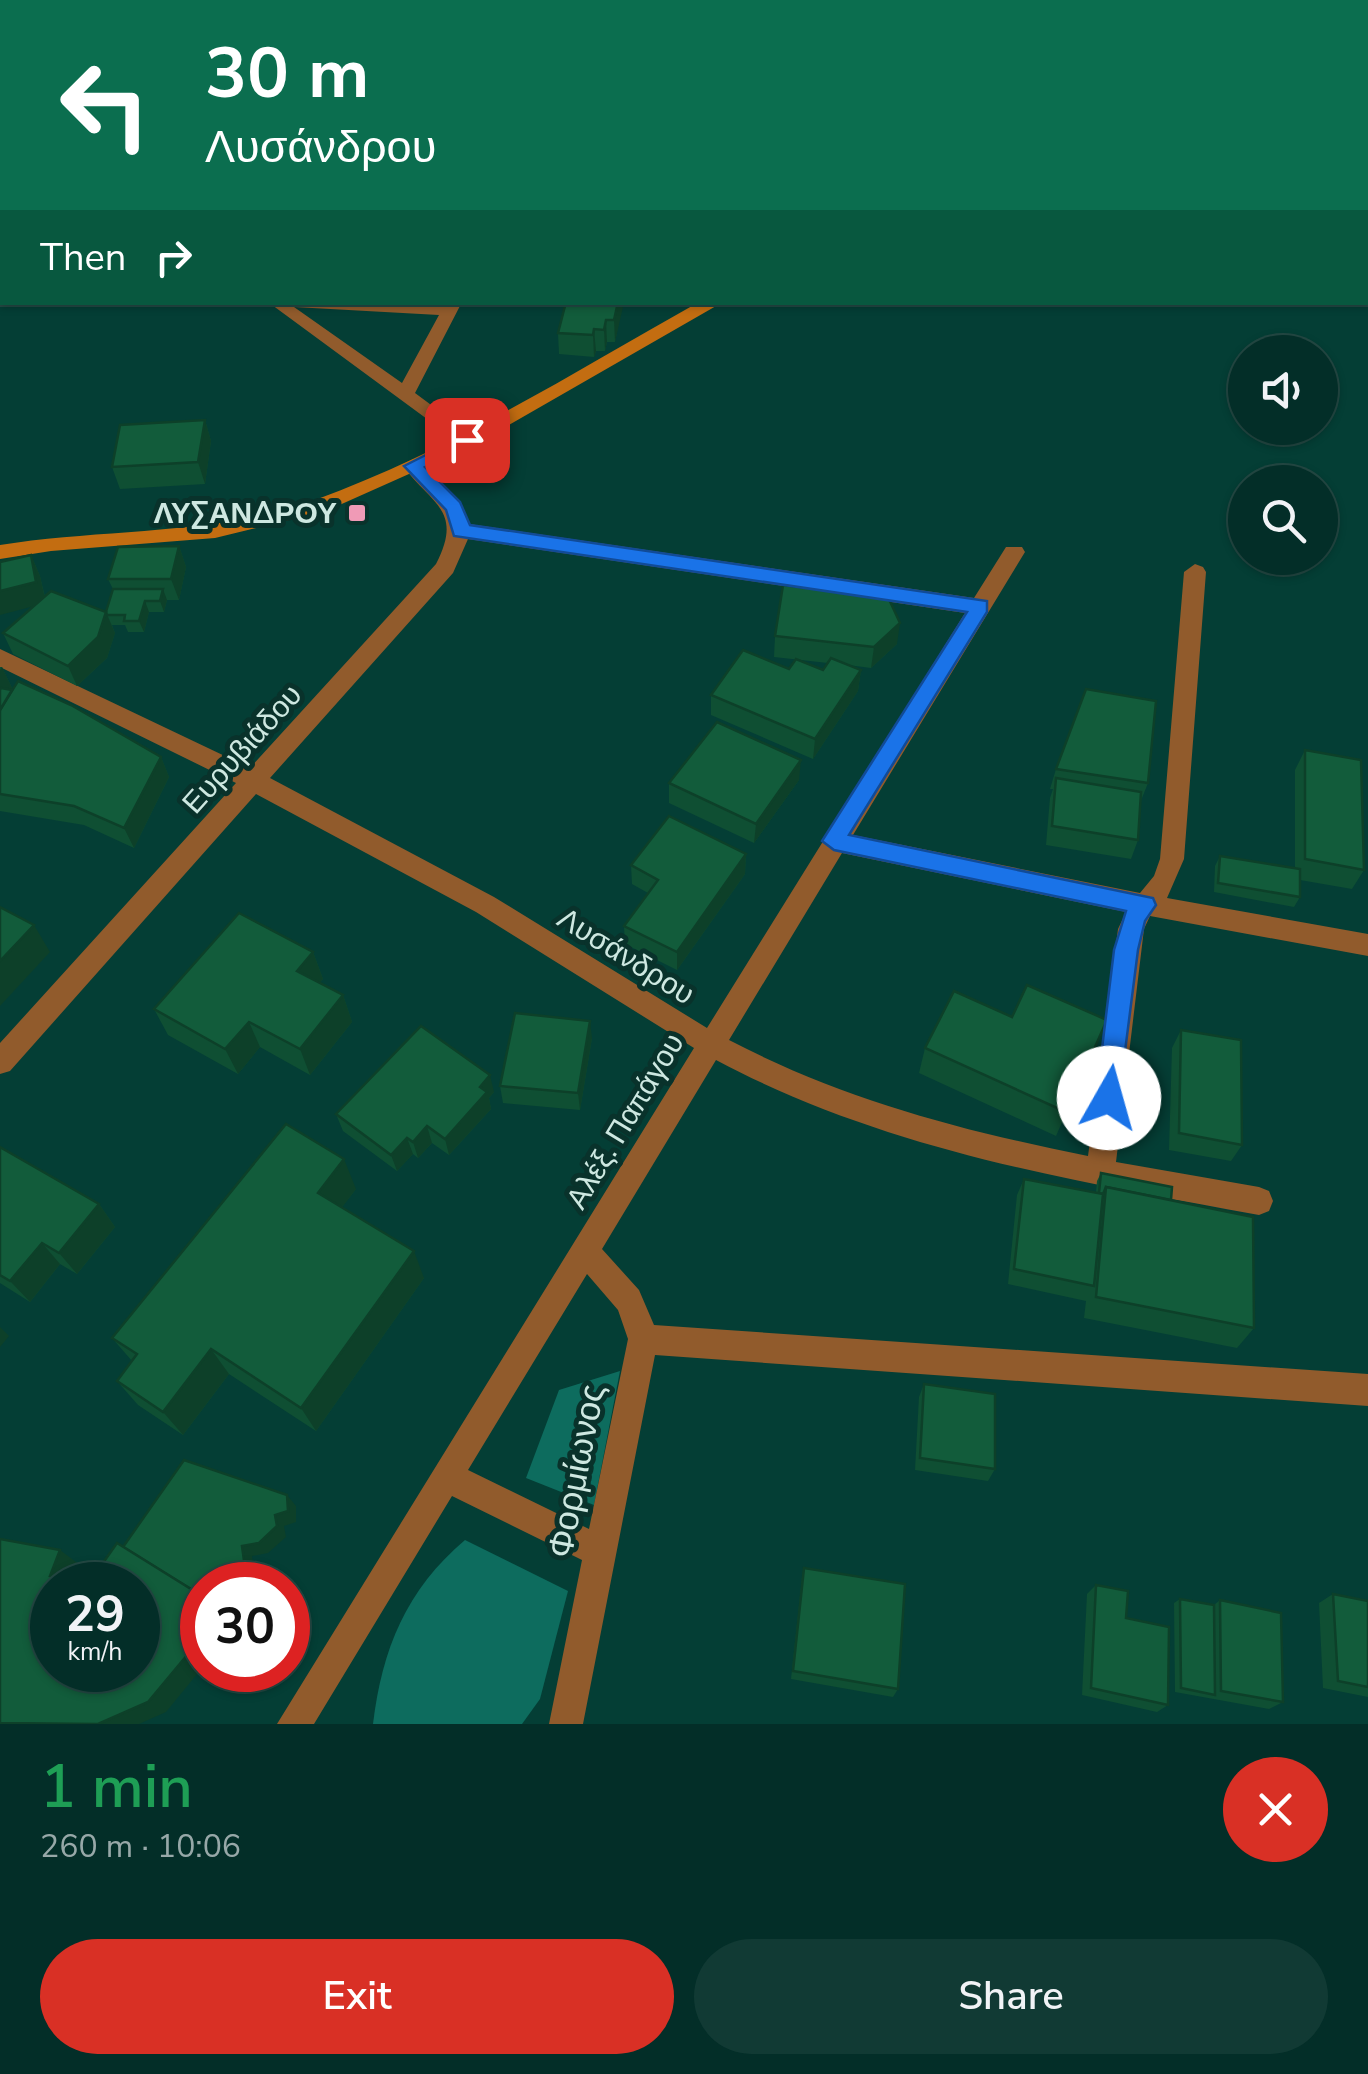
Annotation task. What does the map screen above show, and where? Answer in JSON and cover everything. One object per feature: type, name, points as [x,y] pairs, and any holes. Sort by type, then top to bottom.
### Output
[{"type":"main road","points":[[0,552],[39,545],[182,535],[254,524],[319,506],[467,440],[709,305]]},
{"type":"street","points":[[413,466],[453,506],[460,531],[523,537],[980,606]]},
{"type":"street","name":"Ευρυβιάδου","points":[[0,1062],[434,584],[454,554],[460,531]]},
{"type":"street","name":"Αλέξ. Παπάγου","points":[[294,1724],[1014,552]]},
{"type":"street","points":[[1100,1172],[1126,950],[1134,918],[1168,880],[1172,858],[1194,572]]},
{"type":"street","name":"Λυσάνδρου","points":[[0,657],[256,782],[442,879],[708,1046],[855,1109],[1026,1157],[1259,1201]]},
{"type":"street","points":[[834,841],[1145,905],[1368,945]]},
{"type":"street","points":[[584,1252],[626,1292],[636,1310],[643,1339],[768,1350],[1140,1369],[1368,1390]]},
{"type":"street","name":"Φορμίωνος","points":[[566,1724],[643,1339]]},
{"type":"street","points":[[447,1477],[601,1552]]},
{"type":"lane","points":[[280,305],[467,440]]},
{"type":"lane","points":[[404,394],[451,306],[412,305]]},
{"type":"green space","points":[[620,1371],[594,1505],[526,1478],[559,1390]]},
{"type":"green space","points":[[465,1540],[568,1591],[540,1699],[522,1724],[373,1724],[383,1671],[400,1623],[427,1579]]},
{"type":"building","points":[[565,305],[617,305],[614,320],[606,320],[604,330],[594,329],[593,335],[558,333]]},
{"type":"building","points":[[205,420],[198,462],[112,467],[120,425]]},
{"type":"building","points":[[179,546],[171,579],[108,579],[118,547]]},
{"type":"building","points":[[31,555],[36,582],[0,591],[0,562]]},
{"type":"building","points":[[783,585],[888,597],[900,623],[874,647],[775,636]]},
{"type":"building","points":[[113,589],[163,589],[160,601],[145,601],[139,621],[124,621],[125,615],[105,615]]},
{"type":"building","points":[[51,591],[106,612],[98,637],[68,666],[3,633]]},
{"type":"building","points":[[743,650],[789,669],[796,659],[823,670],[831,658],[861,670],[815,739],[711,695]]},
{"type":"building","points":[[18,681],[71,705],[161,757],[124,828],[74,806],[0,794],[0,710]]},
{"type":"building","points":[[1086,689],[1156,701],[1148,783],[1056,769]]},
{"type":"building","points":[[0,690],[12,690],[0,710]]},
{"type":"building","points":[[717,722],[801,760],[756,824],[669,783]]},
{"type":"building","points":[[1305,750],[1361,760],[1364,870],[1305,859]]},
{"type":"building","points":[[1056,778],[1141,792],[1138,840],[1052,826]]},
{"type":"building","points":[[669,816],[746,854],[677,952],[624,926],[658,880],[631,865]]},
{"type":"building","points":[[1220,856],[1300,869],[1300,897],[1218,883]]},
{"type":"building","points":[[0,907],[34,925],[0,961]]},
{"type":"building","points":[[239,913],[313,952],[297,971],[343,995],[300,1049],[249,1022],[225,1049],[154,1009]]},
{"type":"building","points":[[1027,985],[1107,1020],[1066,1112],[925,1048],[954,991],[1012,1017]]},
{"type":"building","points":[[515,1013],[590,1021],[578,1093],[500,1086]]},
{"type":"building","points":[[421,1026],[490,1075],[480,1087],[487,1092],[445,1139],[427,1126],[413,1142],[407,1138],[391,1155],[336,1114]]},
{"type":"building","points":[[1181,1030],[1241,1040],[1242,1145],[1179,1133]]},
{"type":"building","points":[[286,1124],[344,1159],[318,1193],[414,1251],[301,1408],[211,1349],[163,1412],[117,1381],[137,1354],[112,1338]]},
{"type":"building","points":[[0,1147],[99,1204],[59,1253],[42,1243],[10,1281],[0,1275]]},
{"type":"building","points":[[1101,1173],[1172,1187],[1171,1200],[1106,1187],[1103,1194],[1099,1193]]},
{"type":"building","points":[[1024,1179],[1103,1194],[1094,1286],[1014,1269]]},
{"type":"building","points":[[1106,1187],[1253,1217],[1254,1328],[1096,1297]]},
{"type":"building","points":[[924,1384],[995,1394],[995,1469],[920,1458]]},
{"type":"building","points":[[184,1460],[287,1495],[288,1511],[275,1515],[277,1526],[259,1543],[242,1546],[244,1562],[180,1562],[180,1582],[160,1570],[160,1562],[147,1562],[123,1547]]},
{"type":"building","points":[[0,1539],[60,1550],[55,1562],[30,1562],[30,1692],[156,1692],[148,1702],[98,1724],[0,1723]]},
{"type":"building","points":[[117,1543],[147,1562],[104,1562]]},
{"type":"building","points":[[804,1568],[905,1584],[898,1689],[793,1671]]},
{"type":"building","points":[[160,1570],[180,1582],[180,1664],[160,1688]]},
{"type":"building","points":[[1096,1585],[1128,1591],[1126,1618],[1169,1627],[1168,1705],[1091,1688]]},
{"type":"building","points":[[1333,1594],[1368,1601],[1368,1687],[1338,1681]]},
{"type":"building","points":[[1180,1599],[1214,1605],[1215,1695],[1181,1688]]},
{"type":"building","points":[[1220,1600],[1281,1613],[1283,1702],[1221,1691]]},
{"type":"place","name":"ΛΥΣΑΝΔΡΟΥ","points":[[357,513]]},
{"type":"route","points":[[467,440],[413,466],[453,506],[460,531],[504,534],[980,606],[834,841],[1145,905],[1134,918],[1126,950],[1109,1098]]}]
